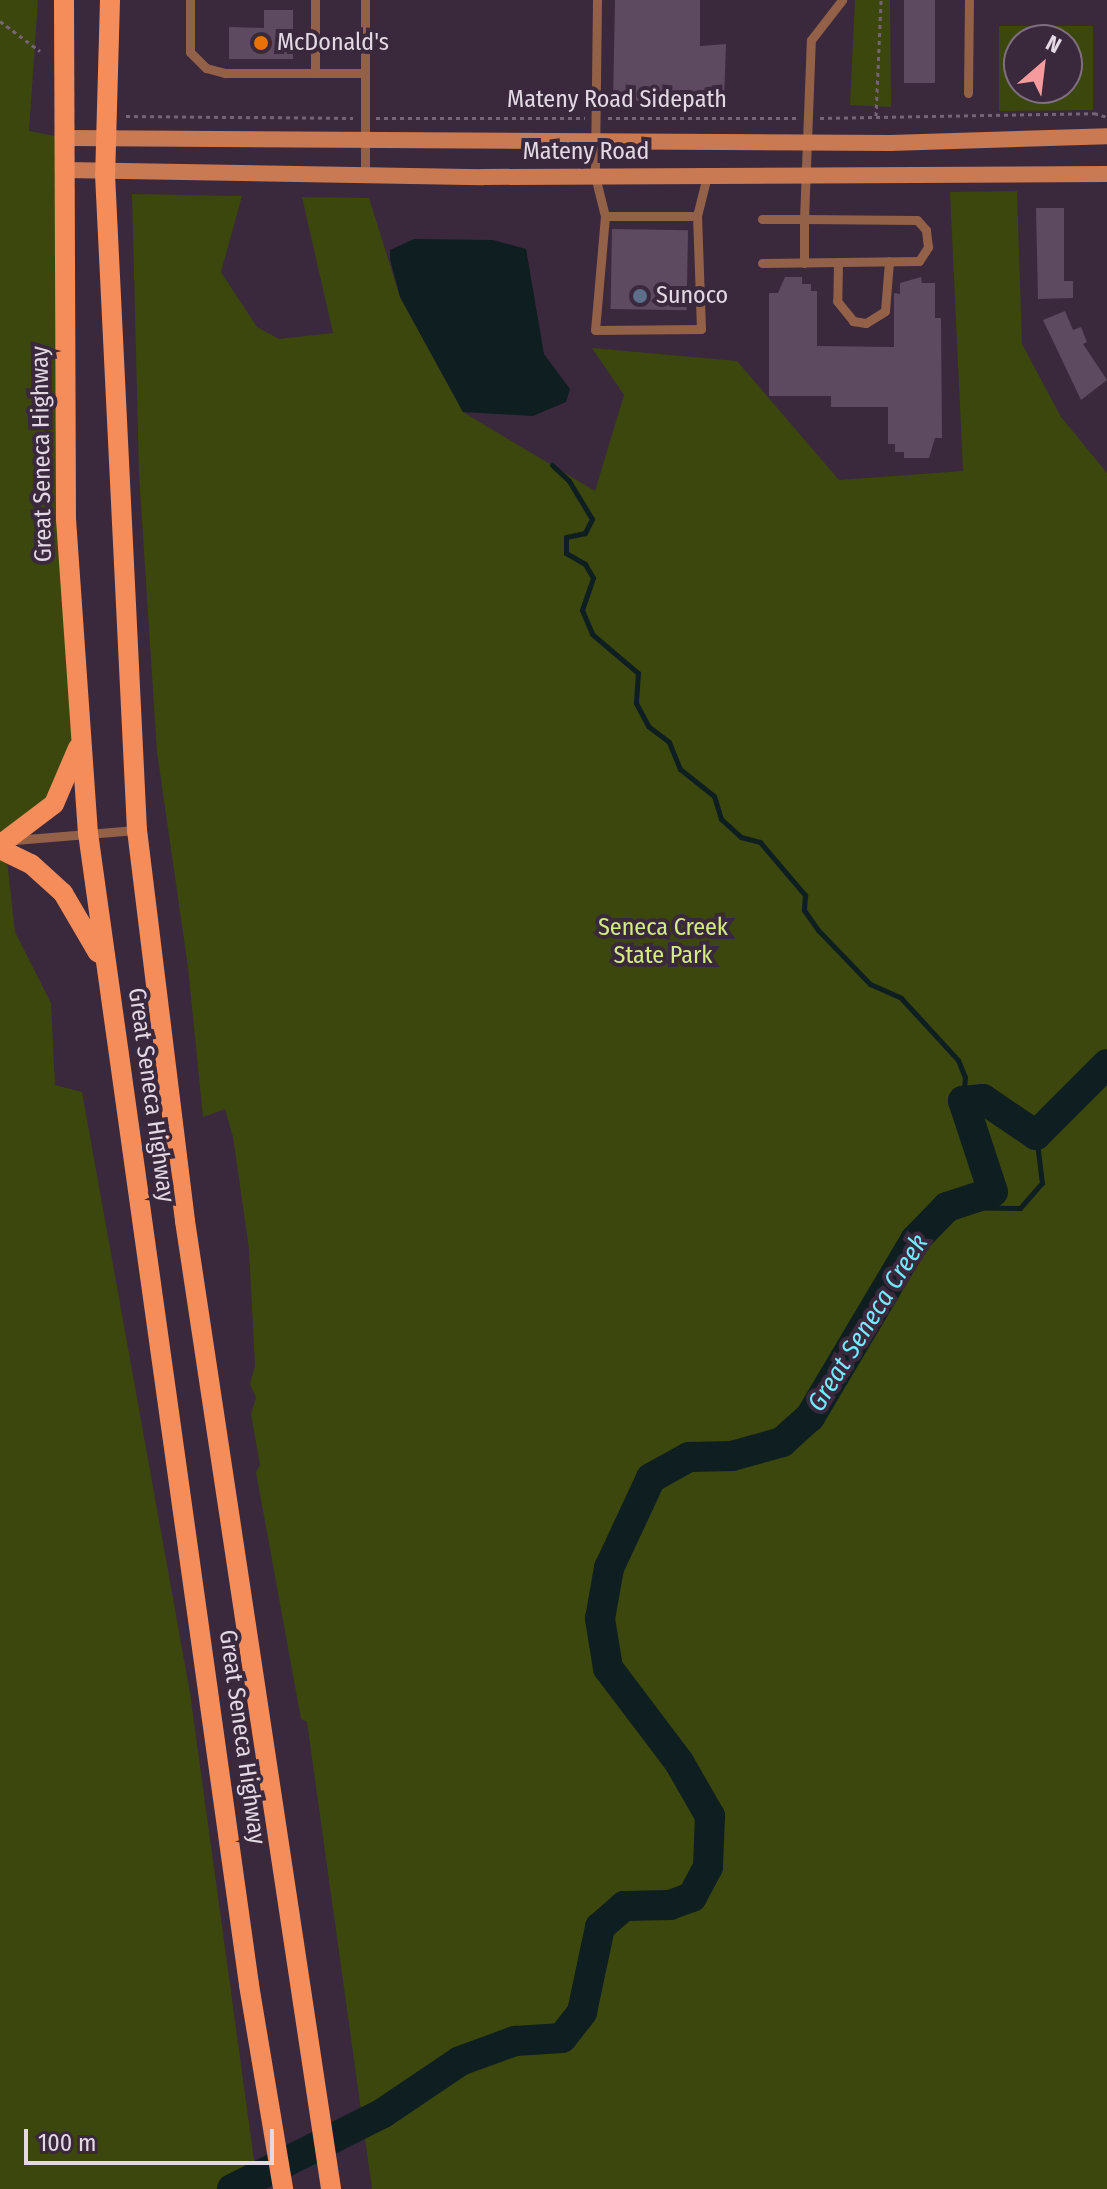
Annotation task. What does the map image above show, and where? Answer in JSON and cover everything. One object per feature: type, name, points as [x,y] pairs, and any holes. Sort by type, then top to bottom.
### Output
[{"type":"main road","name":"Great Seneca Highway","points":[[64,0],[66,519],[88,833],[260,2049],[283,2189]]},
{"type":"main road","name":"Great Seneca Highway","points":[[110,0],[105,174],[137,830],[185,1221],[331,2189]]},
{"type":"main road","points":[[81,736],[54,804],[2,844],[31,864],[63,893],[107,971]]},
{"type":"street","name":"Mateny Road","points":[[66,138],[809,142],[1107,136]]},
{"type":"street","name":"Mateny Road","points":[[65,170],[105,174],[595,176],[1107,174]]},
{"type":"lane","points":[[190,0],[190,52],[206,68],[365,73]]},
{"type":"lane","points":[[315,0],[315,73]]},
{"type":"lane","points":[[365,0],[365,175]]},
{"type":"lane","points":[[597,0],[595,176],[605,216],[595,330],[701,329],[697,216],[707,176]]},
{"type":"lane","points":[[804,263],[804,175],[809,142],[811,40],[842,0]]},
{"type":"lane","points":[[968,93],[969,0]]},
{"type":"lane","points":[[605,216],[697,216]]},
{"type":"lane","points":[[762,219],[917,220],[923,224],[928,247],[919,261],[762,263]]},
{"type":"lane","points":[[838,262],[837,301],[853,321],[866,323],[885,311],[889,261]]},
{"type":"lane","points":[[2,844],[137,830]]},
{"type":"path","points":[[876,117],[881,0]]},
{"type":"path","points":[[0,21],[40,51]]},
{"type":"path","name":"Mateny Road Sidepath","points":[[126,116],[809,118],[1094,113],[1107,117]]},
{"type":"green space","points":[[0,0],[38,0],[29,131],[66,138],[81,736],[63,787],[5,841],[15,932],[51,1003],[55,1085],[82,1092],[190,1693],[258,2189],[0,2189]]},
{"type":"green space","points":[[855,0],[890,0],[891,107],[850,105]]},
{"type":"green space","points":[[999,26],[1003,26],[1003,104],[1083,104],[1083,26],[1093,26],[1093,110],[999,111]]},
{"type":"green space","name":"Seneca Creek State Park","points":[[1017,191],[1022,344],[1061,417],[1107,473],[1107,2189],[372,2189],[307,1722],[301,1719],[256,1472],[260,1465],[251,1414],[256,1398],[250,1384],[255,1366],[249,1249],[233,1137],[225,1109],[203,1117],[188,967],[157,752],[139,474],[132,194],[242,196],[221,272],[257,327],[279,339],[333,333],[302,197],[369,198],[400,297],[463,412],[595,491],[624,395],[592,348],[737,361],[839,480],[963,471],[950,192]]},
{"type":"shaded area","points":[[414,239],[493,240],[526,249],[544,354],[570,389],[566,402],[533,416],[463,412],[400,297],[390,250]]},
{"type":"building","points":[[615,0],[700,0],[700,46],[726,44],[724,100],[613,101]]},
{"type":"building","points":[[904,0],[935,0],[935,83],[904,83]]},
{"type":"building","name":"McDonald's","points":[[264,10],[293,10],[293,59],[229,59],[229,27],[264,28]]},
{"type":"building","points":[[1036,208],[1064,208],[1064,281],[1073,281],[1073,298],[1038,299]]},
{"type":"building","points":[[612,229],[688,230],[687,310],[611,309]]},
{"type":"building","points":[[785,277],[802,277],[802,284],[811,284],[811,291],[817,291],[817,346],[894,347],[894,293],[900,294],[900,283],[921,277],[922,283],[935,283],[935,318],[941,318],[942,438],[935,438],[929,458],[904,458],[904,452],[895,452],[895,444],[888,444],[888,407],[831,407],[831,396],[769,396],[769,293],[778,293]]},
{"type":"building","points":[[1065,311],[1073,330],[1081,327],[1087,342],[1083,344],[1107,380],[1081,400],[1043,320]]},
{"type":"waterway","points":[[552,465],[569,481],[592,519],[585,533],[566,537],[566,553],[585,564],[593,578],[582,610],[592,634],[638,673],[636,703],[648,726],[669,742],[680,769],[714,796],[721,819],[741,837],[760,842],[805,895],[804,910],[818,930],[870,984],[901,998],[958,1060],[965,1077],[963,1101]]},
{"type":"waterway","name":"Great Seneca Creek","points":[[232,2189],[383,2113],[460,2061],[515,2041],[562,2038],[582,2012],[600,1927],[624,1906],[670,1905],[692,1897],[708,1867],[710,1816],[679,1762],[608,1668],[600,1619],[609,1568],[651,1478],[689,1457],[732,1456],[782,1442],[810,1417],[915,1240],[947,1207],[993,1192],[963,1101],[983,1099],[1036,1135],[1107,1064]]},
{"type":"waterway","name":"Great Seneca Creek","points":[[947,1207],[1020,1208],[1042,1183],[1036,1135]]},
{"type":"place","name":"McDonald's","points":[[261,43]]},
{"type":"place","name":"Sunoco","points":[[640,296]]}]
